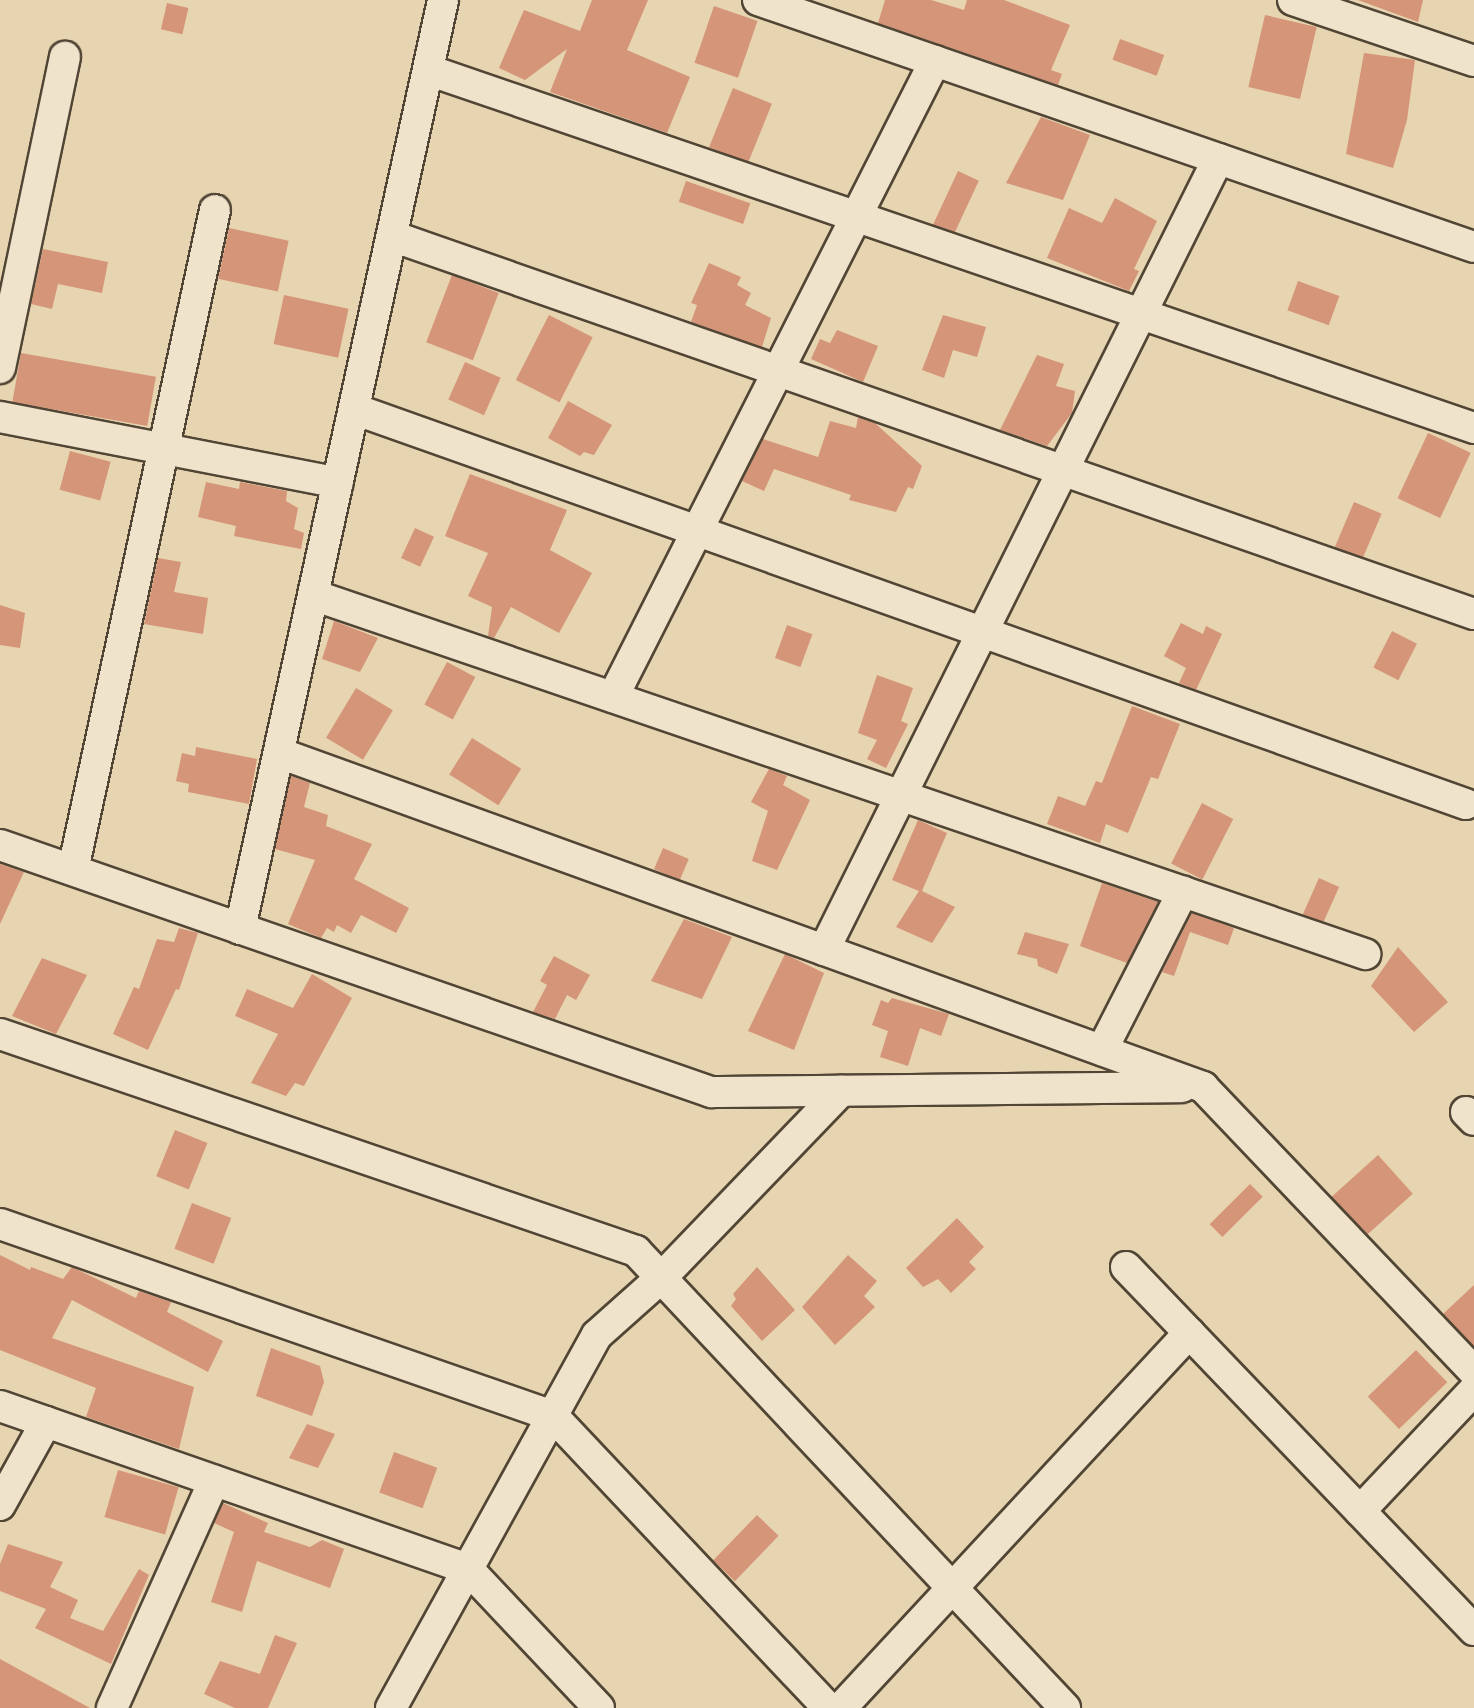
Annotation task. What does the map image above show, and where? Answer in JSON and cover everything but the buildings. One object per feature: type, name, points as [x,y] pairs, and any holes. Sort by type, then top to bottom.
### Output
[{"type":"street","points":[[240,929],[443,0]]},
{"type":"street","points":[[758,0],[1474,247]]},
{"type":"street","points":[[1293,0],[1474,61]]},
{"type":"street","points":[[0,368],[65,57]]},
{"type":"street","points":[[612,697],[935,61]]},
{"type":"street","points":[[428,70],[1474,428]]},
{"type":"street","points":[[824,950],[1218,159]]},
{"type":"street","points":[[73,870],[215,210]]},
{"type":"street","points":[[392,236],[1474,614]]},
{"type":"street","points":[[354,409],[1466,804]]},
{"type":"street","points":[[0,417],[338,483]]},
{"type":"street","points":[[313,595],[1365,954]]},
{"type":"street","points":[[279,753],[1203,1087],[1474,1373]]},
{"type":"street","points":[[0,845],[711,1092],[1203,1087]]},
{"type":"street","points":[[1102,1051],[1183,892]]},
{"type":"street","points":[[0,1034],[636,1251],[1065,1708]]},
{"type":"street","points":[[391,1708],[597,1335],[661,1278],[841,1091]]},
{"type":"street","points":[[0,1224],[553,1416],[828,1708]]},
{"type":"street","points":[[1126,1266],[1474,1630]]},
{"type":"street","points":[[841,1708],[1189,1333]]},
{"type":"street","points":[[1360,1511],[1474,1390]]},
{"type":"street","points":[[0,1406],[468,1569],[598,1708]]},
{"type":"street","points":[[0,1505],[46,1422]]},
{"type":"street","points":[[112,1708],[214,1481]]}]
